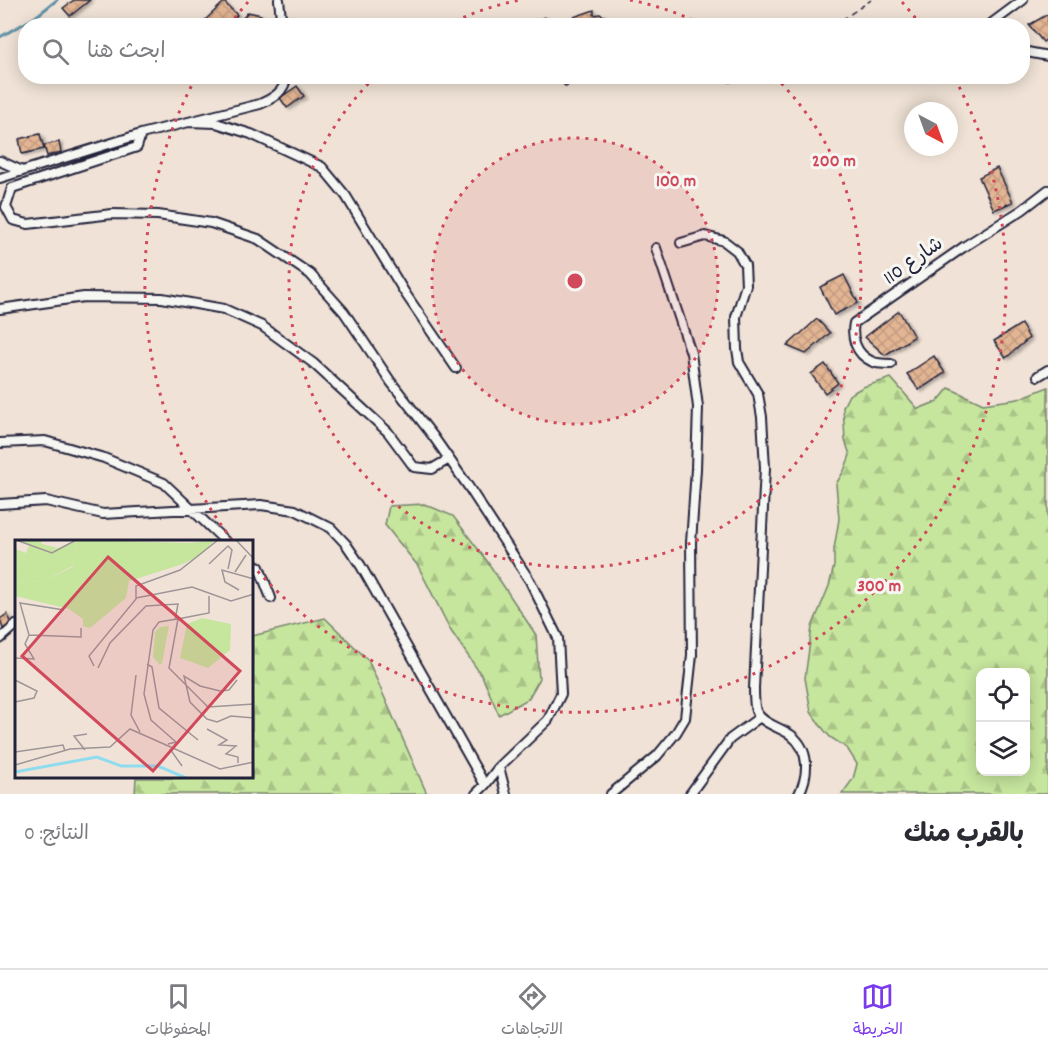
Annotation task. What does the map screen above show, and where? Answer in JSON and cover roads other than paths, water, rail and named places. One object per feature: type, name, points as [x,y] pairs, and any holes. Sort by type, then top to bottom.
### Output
[{"type":"street","points":[[279,0],[281,18]]},
{"type":"street","points":[[999,18],[1023,0]]},
{"type":"street","points":[[1030,52],[1048,56]]},
{"type":"street","points":[[0,178],[141,134],[260,104],[274,98],[285,84]]},
{"type":"street","points":[[188,122],[216,123],[250,135],[322,167],[346,196],[405,292],[456,368]]},
{"type":"street","points":[[141,134],[137,147],[12,188],[6,207],[12,219],[28,224],[112,214],[158,215],[211,223],[258,239],[310,274],[344,312],[391,382],[449,459],[530,581],[558,638],[561,694],[548,720],[499,767],[476,794]]},
{"type":"street","points":[[0,161],[22,171]]},
{"type":"street","name":"شارع 110","points":[[891,364],[872,362],[860,352],[851,336],[854,323],[1048,190]]},
{"type":"street","points":[[681,243],[705,236],[724,241],[737,251],[745,265],[746,285],[736,317],[737,350],[739,362],[758,394],[762,417],[765,468],[754,688],[756,710],[760,717],[790,735],[800,744],[807,766],[806,781],[799,794]]},
{"type":"street","points":[[611,794],[657,756],[685,718],[692,655],[691,543],[698,407],[691,353],[656,248]]},
{"type":"street","points":[[0,309],[84,297],[107,297],[162,298],[224,309],[262,326],[313,363],[388,432],[414,467],[432,469],[449,459]]},
{"type":"street","points":[[1038,376],[1048,370]]},
{"type":"street","points":[[0,443],[45,441],[104,458],[164,483],[224,540]]},
{"type":"street","points":[[0,504],[46,501],[103,514],[261,505],[295,510],[331,528],[346,544],[361,566],[485,784]]},
{"type":"street","points":[[254,564],[259,567],[271,598]]},
{"type":"street","points":[[0,639],[15,626]]},
{"type":"street","points":[[690,794],[729,739],[760,717]]},
{"type":"street","points":[[499,767],[506,794]]},
{"type":"waterway","points":[[34,18],[57,0]]},
{"type":"waterway","points":[[0,37],[18,27]]}]
